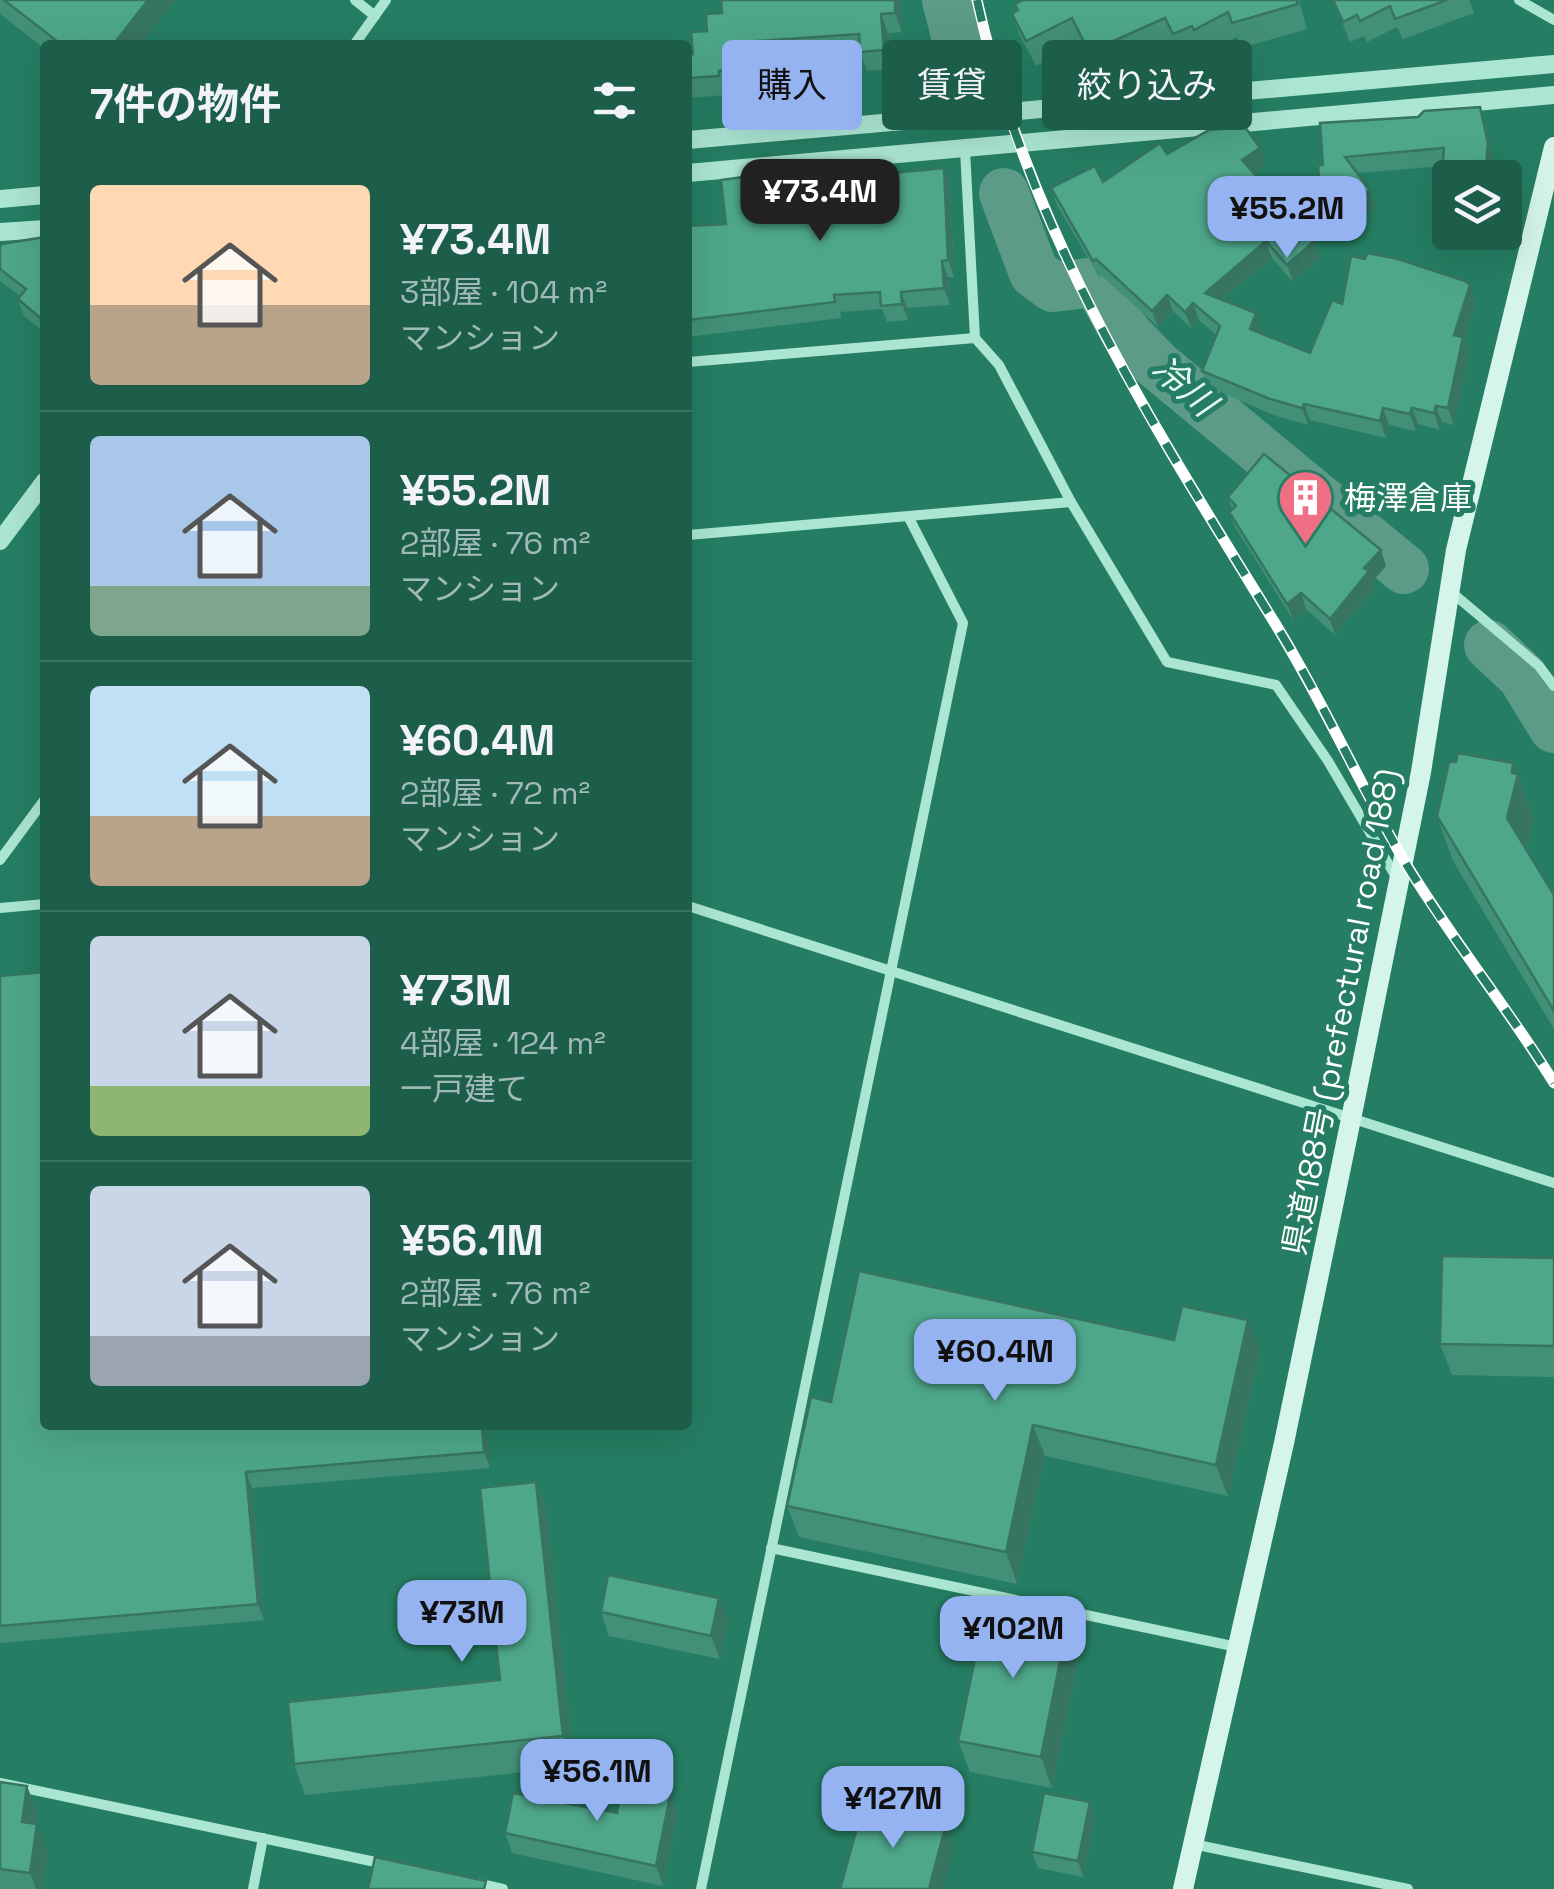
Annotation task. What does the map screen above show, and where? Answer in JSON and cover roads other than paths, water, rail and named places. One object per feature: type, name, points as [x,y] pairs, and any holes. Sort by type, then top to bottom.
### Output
[{"type":"main road","name":"県道188号 (prefectural road 188)","points":[[1183,1889],[1284,1443],[1352,1118],[1421,772],[1456,550],[1554,147]]},
{"type":"street","points":[[355,0],[375,16]]},
{"type":"street","points":[[358,40],[386,0]]},
{"type":"street","points":[[1519,0],[1554,20]]},
{"type":"street","points":[[692,140],[1554,64]]},
{"type":"street","points":[[692,173],[1554,95]]},
{"type":"street","points":[[964,150],[975,338],[1000,364],[1071,502],[1167,662],[1276,685],[1328,762],[1398,881]]},
{"type":"street","points":[[0,199],[40,195]]},
{"type":"street","points":[[0,232],[40,229]]},
{"type":"street","points":[[692,362],[975,338]]},
{"type":"street","points":[[0,541],[40,488]]},
{"type":"street","points":[[692,534],[1071,502]]},
{"type":"street","points":[[701,1889],[963,623],[909,518]]},
{"type":"street","points":[[1449,590],[1539,666],[1554,686]]},
{"type":"street","points":[[0,860],[40,806]]},
{"type":"street","points":[[0,908],[40,904]]},
{"type":"street","points":[[692,907],[892,968],[1554,1183]]},
{"type":"street","points":[[771,1548],[1237,1647]]},
{"type":"street","points":[[0,1783],[392,1866]]},
{"type":"street","points":[[253,1889],[263,1838]]},
{"type":"street","points":[[1192,1844],[1408,1889]]},
{"type":"street","points":[[466,1881],[503,1889]]},
{"type":"waterway","name":"冷川","points":[[947,0],[957,40]]},
{"type":"waterway","name":"冷川","points":[[1004,193],[1034,273],[1053,287],[1088,283],[1101,289],[1125,332],[1157,365],[1404,569]]},
{"type":"waterway","name":"冷川","points":[[1489,645],[1522,676],[1554,728]]},
{"type":"railway","points":[[977,0],[999,85],[1028,167],[1062,247],[1141,401],[1293,653],[1402,857],[1554,1083]]},
{"type":"place","name":"梅澤倉庫","points":[[1305,547]]}]
